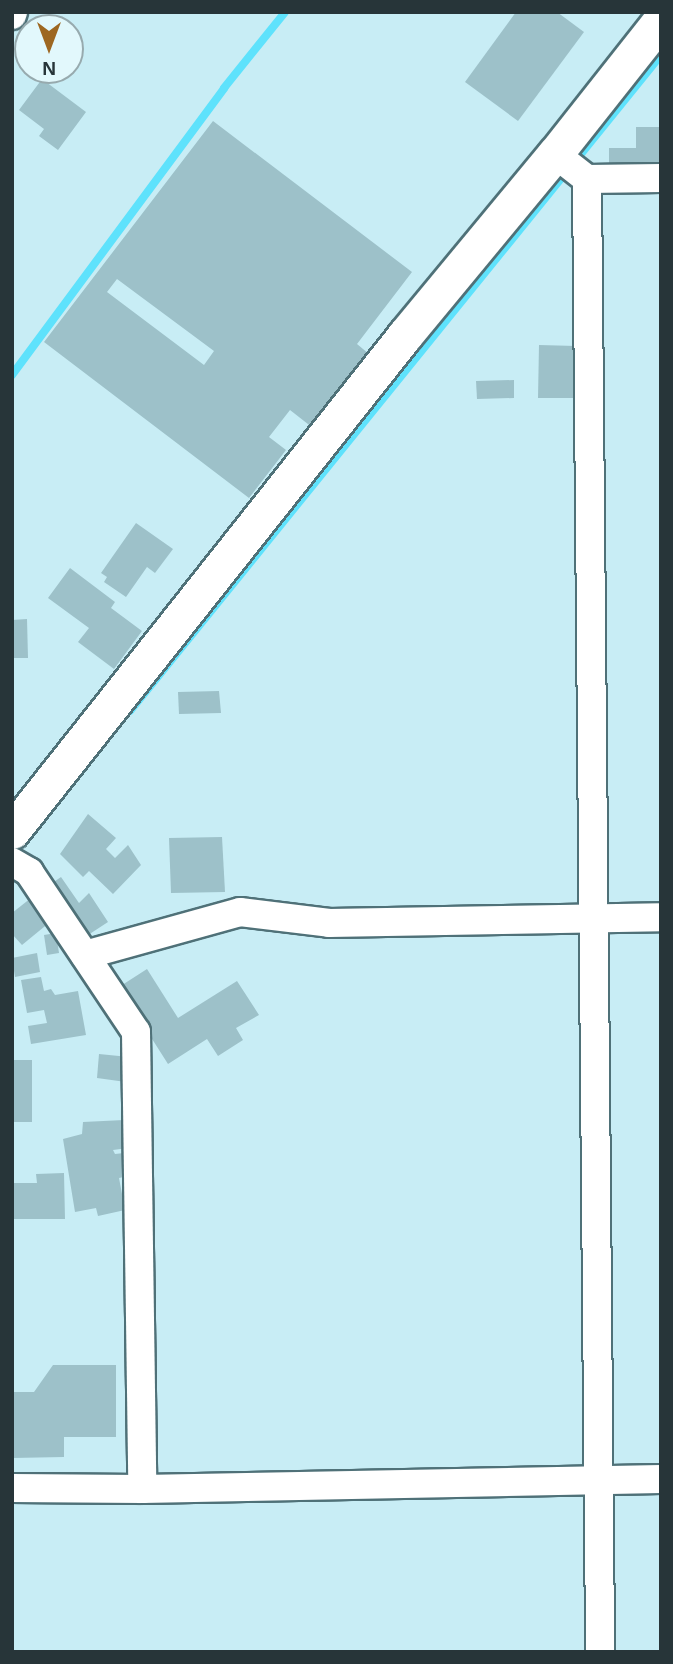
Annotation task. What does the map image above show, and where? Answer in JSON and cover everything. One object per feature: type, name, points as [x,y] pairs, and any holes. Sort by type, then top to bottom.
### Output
[{"type":"street","points":[[12,831],[405,335],[555,154],[661,20]]},
{"type":"street","points":[[555,154],[587,179],[661,178]]},
{"type":"street","points":[[587,179],[600,1652]]},
{"type":"street","points":[[12,862],[29,872],[136,1032],[142,1489]]},
{"type":"street","points":[[85,955],[240,912],[328,923],[661,917]]},
{"type":"street","points":[[12,1488],[142,1489],[661,1479]]},
{"type":"building","points":[[516,12],[557,12],[584,32],[518,121],[465,82]]},
{"type":"building","points":[[38,84],[49,84],[86,112],[58,150],[39,136],[44,129],[19,110]]},
{"type":"building","points":[[213,121],[412,272],[357,344],[369,354],[313,428],[290,410],[269,437],[286,450],[249,498],[44,342]],"holes":[[[117,279],[214,351],[204,365],[107,292]]]},
{"type":"building","points":[[636,127],[661,127],[661,171],[609,176],[609,148],[636,148]]},
{"type":"building","points":[[539,345],[576,346],[575,398],[538,398]]},
{"type":"building","points":[[514,380],[514,398],[477,399],[476,381]]},
{"type":"building","points":[[136,523],[173,549],[155,573],[147,567],[126,597],[104,582],[107,577],[101,573]]},
{"type":"building","points":[[70,568],[115,602],[111,608],[142,631],[114,669],[78,642],[89,628],[48,598]]},
{"type":"building","points":[[27,619],[28,658],[12,658],[12,620]]},
{"type":"building","points":[[219,691],[221,713],[179,714],[178,692]]},
{"type":"building","points":[[88,814],[116,838],[106,849],[115,858],[128,845],[141,865],[113,894],[89,871],[83,877],[60,854]]},
{"type":"building","points":[[222,837],[225,892],[171,893],[169,838]]},
{"type":"building","points":[[61,877],[79,903],[89,893],[108,922],[82,939],[48,886]]},
{"type":"building","points":[[31,898],[50,922],[22,945],[12,934],[12,913]]},
{"type":"building","points":[[56,933],[59,953],[47,955],[44,935]]},
{"type":"building","points":[[37,953],[40,972],[15,977],[12,958]]},
{"type":"building","points":[[147,969],[178,1018],[237,981],[259,1015],[236,1028],[243,1040],[218,1056],[207,1039],[168,1064],[119,987]]},
{"type":"building","points":[[41,977],[44,991],[51,989],[55,995],[78,991],[86,1035],[31,1044],[28,1026],[47,1023],[44,1010],[27,1013],[21,980]]},
{"type":"building","points":[[99,1054],[129,1057],[126,1082],[97,1078]]},
{"type":"building","points":[[12,1060],[32,1060],[32,1122],[12,1122]]},
{"type":"building","points":[[124,1120],[128,1148],[113,1150],[115,1154],[124,1153],[129,1176],[119,1178],[125,1210],[98,1216],[96,1208],[75,1212],[63,1139],[82,1134],[83,1122]]},
{"type":"building","points":[[64,1173],[65,1219],[12,1219],[12,1183],[37,1183],[36,1174]]},
{"type":"building","points":[[53,1365],[116,1365],[116,1437],[64,1437],[64,1457],[12,1458],[12,1392],[34,1392]]},
{"type":"waterway","points":[[12,375],[224,88],[285,12]]},
{"type":"waterway","points":[[130,711],[661,55]]}]
